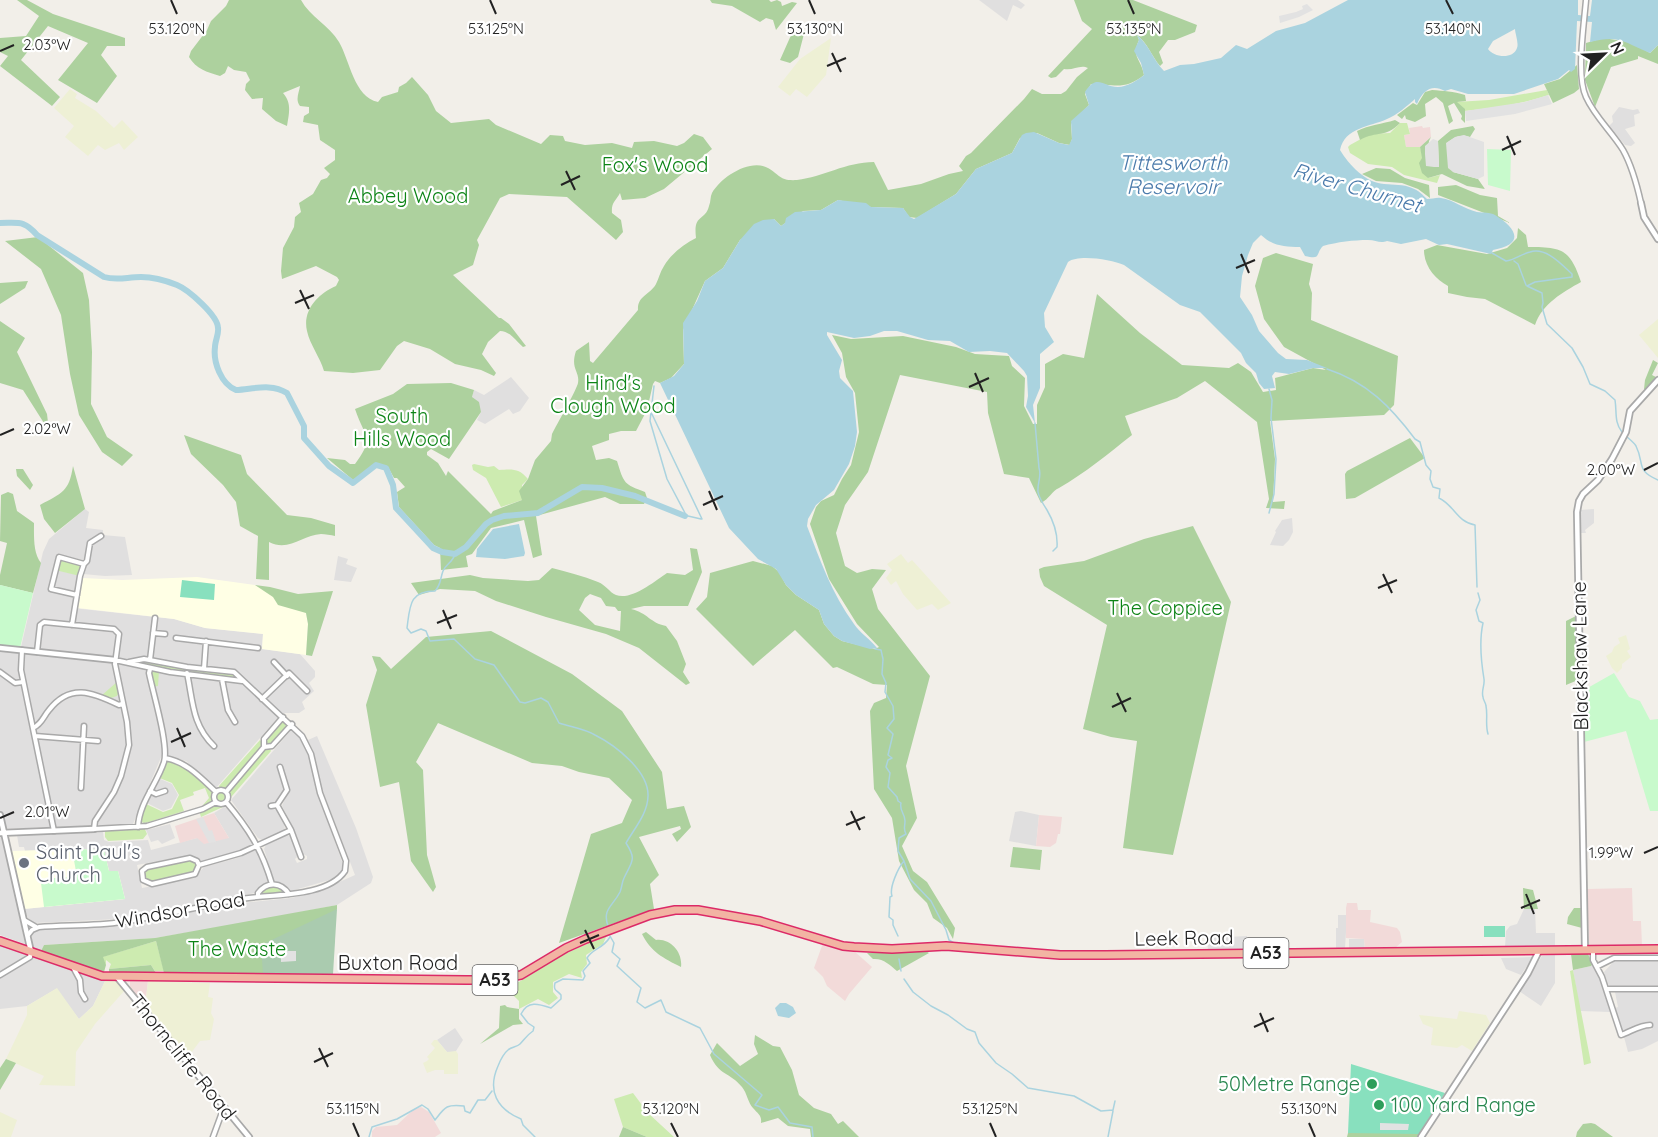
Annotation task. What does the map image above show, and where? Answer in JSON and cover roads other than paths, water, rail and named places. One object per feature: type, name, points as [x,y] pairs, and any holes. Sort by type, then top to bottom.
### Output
[{"type":"highway","name":"Buxton Road","points":[[0,941],[102,976],[466,980],[508,978],[521,975],[566,948],[650,915],[675,910],[698,910],[760,921],[843,946],[854,947]]},
{"type":"highway","name":"Leek Road","points":[[854,947],[892,949],[946,946],[1083,955],[1658,949]]},
{"type":"street","points":[[1586,0],[1581,70],[1585,97],[1623,150],[1630,166],[1644,217],[1658,239]]},
{"type":"street","name":"Blackshaw Lane","points":[[1589,950],[1577,512],[1583,494],[1599,480],[1625,435],[1630,411],[1658,381]]},
{"type":"street","points":[[72,625],[90,543],[101,536]]},
{"type":"street","points":[[77,595],[51,589],[59,557],[84,564]]},
{"type":"street","points":[[150,660],[155,618]]},
{"type":"street","points":[[37,652],[42,623],[117,631],[119,634],[115,660],[129,734],[128,754],[114,792],[95,821],[94,829]]},
{"type":"street","points":[[153,633],[165,634]]},
{"type":"street","points":[[176,638],[258,648]]},
{"type":"street","points":[[204,669],[206,642]]},
{"type":"street","points":[[0,648],[115,660],[150,669],[243,681]]},
{"type":"street","points":[[22,650],[23,682],[54,831]]},
{"type":"street","points":[[129,662],[141,659],[187,667],[232,671],[292,724],[272,746],[264,747]]},
{"type":"street","points":[[140,666],[141,659]]},
{"type":"street","points":[[274,662],[287,676]]},
{"type":"street","points":[[187,667],[197,724],[214,746]]},
{"type":"street","points":[[138,827],[142,806],[165,758],[150,669]]},
{"type":"street","points":[[231,679],[234,675],[232,671]]},
{"type":"street","points":[[0,672],[15,682],[23,682]]},
{"type":"street","points":[[262,699],[290,673],[307,691]]},
{"type":"street","points":[[222,679],[228,710],[235,722]]},
{"type":"street","points":[[33,728],[39,725],[55,702],[70,694],[89,692],[119,705],[123,704]]},
{"type":"street","points":[[226,792],[264,747],[264,739],[283,717]]},
{"type":"street","name":"Windsor Road","points":[[37,927],[120,922],[258,897],[290,894],[314,889],[335,881],[345,872],[346,861],[318,787],[309,750],[302,736],[292,724]]},
{"type":"street","points":[[81,788],[84,726]]},
{"type":"street","points":[[34,736],[98,741]]},
{"type":"street","points":[[165,758],[176,760],[189,767],[216,792]]},
{"type":"street","points":[[280,767],[286,790],[274,806],[291,830],[301,857]]},
{"type":"street","points":[[216,792],[222,790],[226,792]]},
{"type":"street","points":[[150,791],[156,794],[163,793]]},
{"type":"street","points":[[216,792],[214,796],[216,802]]},
{"type":"street","points":[[226,792],[228,796],[226,802]]},
{"type":"street","points":[[2,833],[147,826],[201,810],[216,802],[220,804],[226,802]]},
{"type":"street","points":[[226,802],[248,828],[258,845],[272,884]]},
{"type":"street","points":[[0,815],[2,833],[31,952],[30,957],[0,975]]},
{"type":"street","points":[[199,865],[221,860],[291,830]]},
{"type":"street","points":[[190,858],[197,861],[199,865],[197,872],[192,875],[158,883],[145,882],[142,874],[147,867],[190,858]]},
{"type":"street","points":[[258,897],[261,889],[272,884],[283,887],[290,894]]},
{"type":"street","points":[[24,920],[37,927],[27,935]]},
{"type":"street","points":[[1589,950],[1598,966],[1621,1035],[1643,1026],[1651,1026]]},
{"type":"street","points":[[1421,1137],[1528,973],[1539,951]]},
{"type":"street","points":[[1598,966],[1614,958],[1658,958]]},
{"type":"street","points":[[73,967],[80,980],[81,992],[85,999]]},
{"type":"street","name":"Thorncliffe Road","points":[[117,976],[249,1137]]},
{"type":"street","points":[[125,986],[126,977]]},
{"type":"street","points":[[1606,989],[1658,989]]},
{"type":"street","points":[[213,1137],[224,1106]]},
{"type":"water","name":"Tittesworth Reservoir","points":[[1348,0],[1578,0],[1578,15],[1590,16],[1592,0],[1658,0],[1658,45],[1650,53],[1616,39],[1590,42],[1592,22],[1577,21],[1575,69],[1571,72],[1569,70],[1558,79],[1514,94],[1468,94],[1451,89],[1445,91],[1432,88],[1422,95],[1417,104],[1415,99],[1391,117],[1359,129],[1347,137],[1340,150],[1348,162],[1365,177],[1377,183],[1409,187],[1427,199],[1446,199],[1472,211],[1493,214],[1508,225],[1514,235],[1514,240],[1510,244],[1493,250],[1491,254],[1447,244],[1439,245],[1426,239],[1401,244],[1363,240],[1323,246],[1314,257],[1305,256],[1300,247],[1279,245],[1261,235],[1253,243],[1248,255],[1242,276],[1240,297],[1259,331],[1278,353],[1286,359],[1307,360],[1327,368],[1313,368],[1289,374],[1275,372],[1272,376],[1275,388],[1264,389],[1256,373],[1246,363],[1241,353],[1200,312],[1180,305],[1124,265],[1096,259],[1080,258],[1068,262],[1044,313],[1045,327],[1054,342],[1040,354],[1040,388],[1033,405],[1035,423],[1026,407],[1027,376],[1007,353],[969,352],[950,341],[928,340],[897,331],[884,331],[854,338],[827,332],[842,360],[840,378],[853,391],[857,432],[849,464],[834,490],[816,505],[808,519],[807,526],[839,601],[856,627],[877,648],[870,649],[842,641],[834,636],[824,624],[819,610],[796,595],[786,585],[776,569],[758,559],[729,528],[660,383],[674,376],[684,364],[683,323],[697,301],[705,281],[723,268],[740,240],[754,224],[763,220],[774,219],[781,226],[785,223],[786,218],[795,212],[821,210],[838,200],[866,203],[871,207],[903,208],[914,219],[956,194],[976,169],[1012,153],[1022,135],[1026,133],[1034,132],[1069,145],[1072,139],[1071,121],[1089,105],[1085,92],[1089,86],[1100,82],[1121,87],[1144,75],[1141,63],[1134,51],[1139,40],[1137,35],[1164,71],[1180,65],[1221,58],[1236,45],[1247,49],[1276,31],[1305,23]],"holes":[[[1515,29],[1517,41],[1515,52],[1503,56],[1494,54],[1488,49],[1493,41]]]},
{"type":"water","points":[[519,524],[524,556],[505,559],[476,557],[477,549],[493,529]]},
{"type":"water","points":[[780,1003],[793,1007],[796,1013],[789,1018],[778,1016],[775,1008]]},
{"type":"waterway","name":"River Churnet","points":[[0,223],[25,225],[104,277],[113,279],[155,278],[177,285],[188,292],[208,310],[217,323],[215,359],[226,383],[236,390],[269,387],[287,393],[304,426],[304,438],[329,466],[353,483],[376,465],[386,468],[393,485],[396,508],[433,548],[442,552],[455,554],[466,547],[492,520],[504,516],[538,513],[582,487],[602,488],[635,496],[685,516]]},
{"type":"waterway","name":"River Churnet","points":[[1492,253],[1506,261],[1530,252],[1542,252],[1553,257],[1572,274],[1572,277],[1535,282],[1527,286],[1542,293],[1542,307],[1547,324],[1572,348],[1590,384],[1605,391],[1615,400],[1619,428],[1636,446],[1643,470],[1658,480]]},
{"type":"waterway","points":[[1514,261],[1518,264],[1526,285]]},
{"type":"waterway","points":[[1327,369],[1366,388],[1387,406],[1420,442],[1426,465],[1431,471],[1430,479],[1433,487],[1440,489],[1439,498],[1460,517],[1475,525],[1477,587]]},
{"type":"waterway","points":[[654,386],[650,421],[667,479],[685,513]]},
{"type":"waterway","points":[[1269,389],[1272,400],[1271,418],[1276,459],[1274,494],[1269,513]]},
{"type":"waterway","points":[[650,410],[702,519]]},
{"type":"waterway","points":[[1035,423],[1040,474],[1038,492],[1055,528],[1057,547],[1053,551]]},
{"type":"waterway","name":"River Churnet","points":[[688,516],[701,519]]},
{"type":"waterway","points":[[455,554],[444,569],[435,591],[420,594],[412,601],[407,628],[411,633],[421,629],[426,631],[430,641],[454,639],[475,659],[494,665],[520,702],[525,703],[541,698],[548,702],[559,723],[603,739],[621,752],[643,777],[648,796],[646,809],[626,843],[632,860],[620,892],[607,911],[608,926]]},
{"type":"waterway","points":[[1478,593],[1480,600],[1476,610],[1479,621],[1483,623],[1481,658],[1488,734]]},
{"type":"waterway","points":[[875,649],[881,650],[882,674],[886,683],[885,692],[893,706],[894,719],[887,728],[893,734],[888,755],[892,758],[888,760],[886,767],[890,773],[888,787],[901,803],[905,818],[906,834],[899,838],[898,851],[904,861]]},
{"type":"waterway","points":[[898,936],[893,920],[889,917],[890,897],[895,878],[904,861],[910,879],[931,901],[949,940],[954,943]]},
{"type":"waterway","points":[[610,936],[614,943],[612,952],[620,959],[617,966],[641,988],[637,1002],[645,1008],[661,1000],[666,1012],[700,1028],[714,1054],[762,1095],[755,1105],[769,1110],[778,1107],[790,1123],[812,1127],[813,1137]]},
{"type":"waterway","points":[[535,1137],[523,1125],[521,1119],[506,1110],[496,1098],[494,1083],[498,1066],[506,1052],[519,1045],[533,1031],[534,1027],[521,1014],[524,1010],[534,1004],[551,1008],[561,999],[561,995],[555,989],[555,983],[563,979],[583,980],[585,976],[583,971],[590,963],[587,958],[610,937]]},
{"type":"waterway","points":[[985,946],[993,946]]},
{"type":"waterway","points":[[899,959],[901,971]]},
{"type":"waterway","points":[[904,979],[913,992],[931,1006],[975,1032],[979,1043],[996,1063],[1028,1088],[1074,1096],[1101,1111],[1113,1110],[1115,1101]]},
{"type":"waterway","points":[[369,1137],[372,1127],[397,1119],[422,1105],[428,1109],[435,1120],[444,1109],[450,1106],[464,1106],[465,1111],[470,1113],[478,1100],[485,1100],[492,1091]]},
{"type":"waterway","points":[[1108,1137],[1113,1111]]},
{"type":"place","name":"Saint Paul's Church","points":[[24,863]]},
{"type":"place","name":"50Metre Range","points":[[1372,1084]]},
{"type":"place","name":"100 Yard Range","points":[[1379,1105]]},
{"type":"park label","name":"Fox's Wood","points":[[655,165]]},
{"type":"park label","name":"Abbey Wood","points":[[408,196]]},
{"type":"park label","name":"Hind's Clough Wood","points":[[613,394]]},
{"type":"park label","name":"South Hills Wood","points":[[402,428]]},
{"type":"park label","name":"The Coppice","points":[[1165,608]]},
{"type":"park label","name":"The Waste","points":[[237,949]]}]
